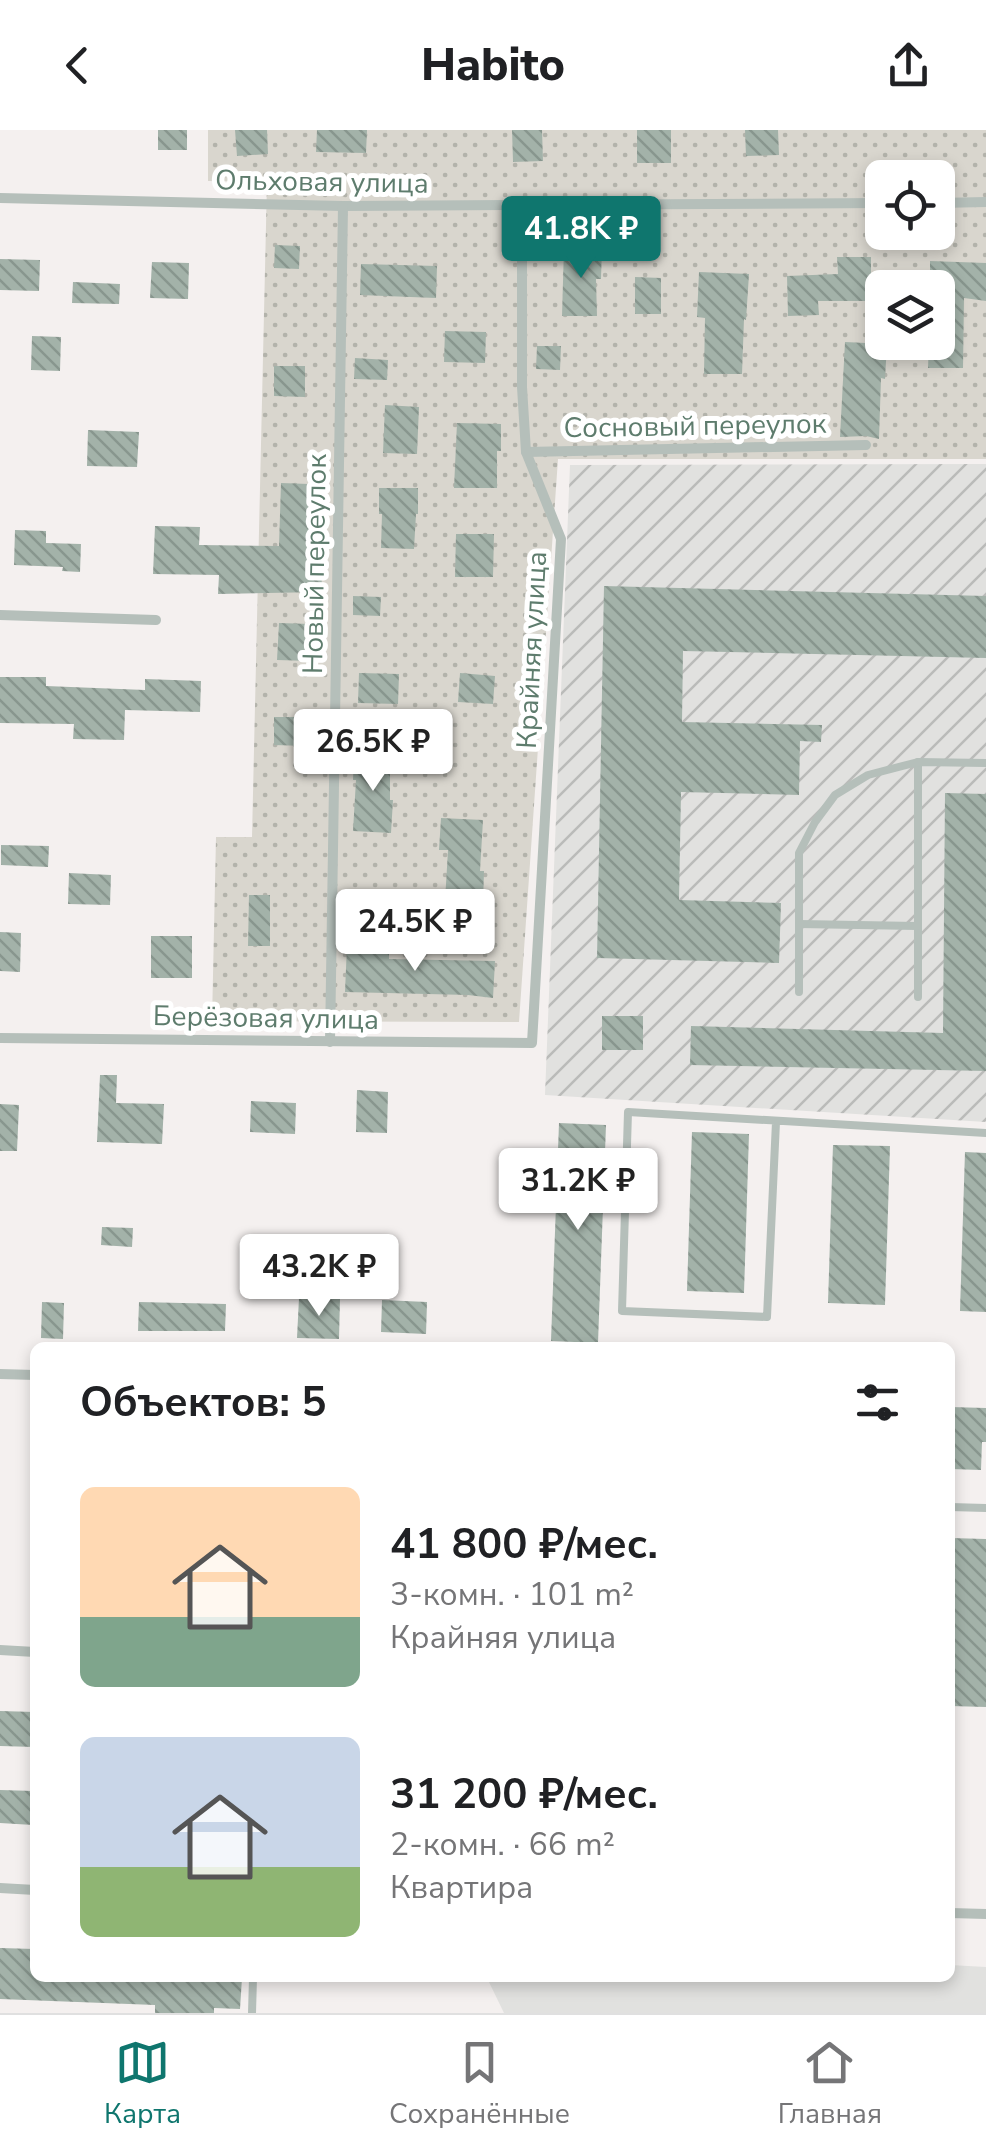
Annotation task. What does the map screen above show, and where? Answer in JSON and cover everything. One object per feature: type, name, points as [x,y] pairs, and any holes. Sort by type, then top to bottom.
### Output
[{"type":"street","name":"Ольховая улица","points":[[0,198],[344,206],[865,203]]},
{"type":"street","points":[[955,202],[986,202]]},
{"type":"street","name":"Новый переулок","points":[[330,1042],[344,206]]},
{"type":"street","name":"Крайняя улица","points":[[522,206],[526,452],[561,539],[532,1043]]},
{"type":"street","name":"Сосновый переулок","points":[[526,452],[866,445]]},
{"type":"street","points":[[0,615],[156,620]]},
{"type":"street","name":"Берёзовая улица","points":[[0,1038],[532,1043]]},
{"type":"street","points":[[0,1374],[30,1374]]},
{"type":"street","points":[[0,1650],[30,1652]]},
{"type":"street","points":[[0,1888],[30,1890]]},
{"type":"street","points":[[955,1913],[986,1914]]},
{"type":"lane","points":[[799,992],[799,852],[835,794],[868,775],[918,762],[986,763]]},
{"type":"lane","points":[[918,762],[918,997]]},
{"type":"lane","points":[[799,924],[917,926]]},
{"type":"lane","points":[[776,1122],[767,1317],[622,1312],[628,1112],[986,1133]]},
{"type":"lane","points":[[955,1507],[986,1508]]},
{"type":"lane","points":[[252,2013],[253,1982]]},
{"type":"shaded area","points":[[208,130],[986,130],[986,459],[558,459],[519,1022],[212,1021],[216,837],[252,837],[267,182],[208,181]]},
{"type":"shaded area","points":[[986,464],[986,1122],[545,1095],[570,465]]},
{"type":"shaded area","points":[[955,1965],[986,1967],[986,2013],[504,2013],[489,1982],[955,1982]]},
{"type":"building","points":[[158,130],[187,130],[187,150],[158,150]]},
{"type":"building","points":[[235,130],[267,130],[268,154],[237,156]]},
{"type":"building","points":[[317,130],[367,130],[366,153],[316,152]]},
{"type":"building","points":[[512,130],[542,130],[543,161],[513,162]]},
{"type":"building","points":[[637,130],[671,130],[671,163],[637,163]]},
{"type":"building","points":[[745,130],[778,130],[779,155],[746,156]]},
{"type":"building","points":[[275,245],[300,246],[299,269],[274,268]]},
{"type":"building","points":[[564,247],[602,248],[601,279],[596,279],[597,316],[562,316]]},
{"type":"building","points":[[837,257],[871,257],[871,270],[865,270],[865,301],[818,301],[819,315],[788,316],[787,276],[838,274]]},
{"type":"building","points":[[0,259],[40,260],[39,291],[0,290]]},
{"type":"building","points":[[930,261],[986,263],[986,301],[964,298],[963,368],[928,368],[928,360],[955,360],[955,270],[930,270]]},
{"type":"building","points":[[152,262],[189,263],[188,299],[150,298]]},
{"type":"building","points":[[361,264],[437,266],[436,298],[360,295]]},
{"type":"building","points":[[699,272],[749,274],[742,374],[704,374],[705,318],[697,317]]},
{"type":"building","points":[[635,277],[661,278],[661,314],[635,314]]},
{"type":"building","points":[[73,282],[120,284],[119,304],[72,303]]},
{"type":"building","points":[[445,331],[486,332],[485,363],[444,362]]},
{"type":"building","points":[[32,336],[61,337],[60,371],[31,370]]},
{"type":"building","points":[[845,342],[865,343],[865,360],[886,360],[885,379],[881,378],[879,439],[840,437]]},
{"type":"building","points":[[537,346],[561,346],[560,370],[536,369]]},
{"type":"building","points":[[355,358],[388,360],[387,380],[354,379]]},
{"type":"building","points":[[274,366],[305,366],[305,397],[274,396]]},
{"type":"building","points":[[385,405],[419,407],[417,454],[383,453]]},
{"type":"building","points":[[457,423],[501,424],[497,488],[454,488]]},
{"type":"building","points":[[88,430],[139,432],[137,467],[87,466]]},
{"type":"building","points":[[281,483],[309,484],[308,522],[320,522],[322,592],[218,594],[219,575],[153,574],[155,526],[200,527],[199,545],[279,546]]},
{"type":"building","points":[[379,488],[418,488],[414,549],[381,548]]},
{"type":"building","points":[[15,530],[46,531],[46,543],[81,544],[80,572],[62,571],[63,567],[14,565]]},
{"type":"building","points":[[456,534],[494,534],[493,577],[455,577]]},
{"type":"building","points":[[604,586],[986,596],[986,658],[683,651],[682,722],[822,725],[821,742],[800,741],[799,795],[681,792],[679,900],[781,903],[779,963],[597,958]]},
{"type":"building","points":[[353,596],[381,597],[380,616],[353,615]]},
{"type":"building","points":[[279,623],[311,624],[310,661],[277,660]]},
{"type":"building","points":[[359,673],[399,674],[398,704],[358,703]]},
{"type":"building","points":[[460,673],[495,676],[493,704],[458,702]]},
{"type":"building","points":[[0,677],[46,677],[46,686],[145,690],[145,679],[201,681],[200,712],[125,710],[124,740],[73,739],[74,724],[0,723]]},
{"type":"building","points":[[274,717],[305,717],[305,746],[274,745]]},
{"type":"building","points":[[354,755],[390,755],[391,833],[353,831]]},
{"type":"building","points":[[945,793],[986,794],[986,1071],[690,1065],[691,1026],[943,1033]]},
{"type":"building","points":[[441,818],[483,820],[483,903],[445,901],[448,850],[439,850]]},
{"type":"building","points":[[1,845],[49,846],[48,867],[1,865]]},
{"type":"building","points":[[69,873],[111,875],[110,905],[68,904]]},
{"type":"building","points":[[249,895],[270,895],[270,946],[248,946]]},
{"type":"building","points":[[0,932],[21,933],[20,972],[0,971]]},
{"type":"building","points":[[151,936],[192,936],[192,978],[151,978]]},
{"type":"building","points":[[347,945],[389,946],[389,959],[495,961],[493,998],[345,992]]},
{"type":"building","points":[[602,1016],[643,1016],[643,1050],[602,1050]]},
{"type":"building","points":[[100,1075],[117,1075],[116,1103],[164,1104],[162,1144],[97,1142]]},
{"type":"building","points":[[357,1090],[388,1092],[387,1133],[356,1132]]},
{"type":"building","points":[[251,1101],[296,1103],[295,1134],[250,1132]]},
{"type":"building","points":[[0,1104],[19,1105],[17,1151],[0,1151]]},
{"type":"building","points":[[559,1123],[606,1125],[598,1342],[551,1341]]},
{"type":"building","points":[[692,1132],[749,1134],[744,1293],[687,1291]]},
{"type":"building","points":[[833,1145],[890,1146],[885,1305],[828,1303]]},
{"type":"building","points":[[965,1152],[986,1153],[986,1312],[960,1311]]},
{"type":"building","points":[[102,1227],[133,1228],[132,1247],[101,1245]]},
{"type":"building","points":[[299,1298],[340,1299],[339,1339],[297,1338]]},
{"type":"building","points":[[382,1300],[427,1302],[426,1334],[381,1332]]},
{"type":"building","points":[[42,1302],[64,1303],[63,1339],[41,1338]]},
{"type":"building","points":[[139,1302],[226,1304],[225,1331],[138,1331]]},
{"type":"building","points":[[955,1407],[986,1408],[981,1470],[955,1469]]},
{"type":"building","points":[[955,1538],[986,1539],[986,1707],[955,1706]]},
{"type":"building","points":[[0,1711],[30,1712],[30,1747],[0,1746]]},
{"type":"building","points":[[0,1790],[30,1791],[30,1825],[0,1823]]},
{"type":"building","points":[[0,1948],[30,1949],[30,1982],[242,1982],[240,2009],[214,2008],[214,2013],[155,2013],[155,2005],[0,1999]]}]
